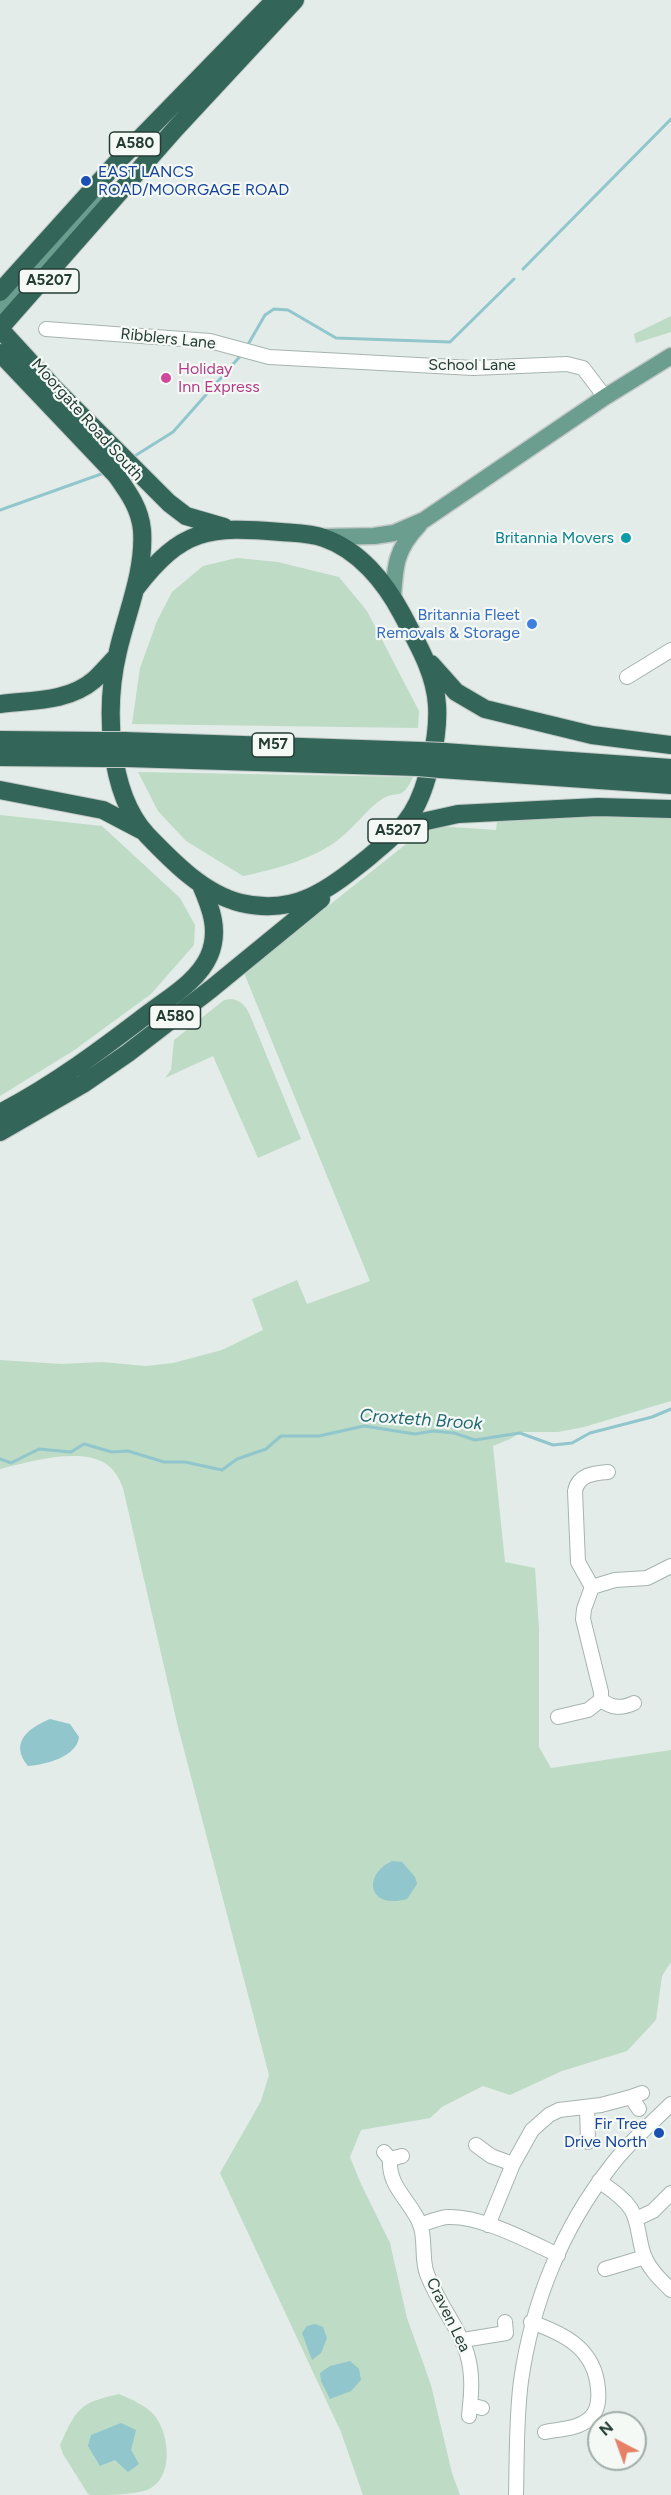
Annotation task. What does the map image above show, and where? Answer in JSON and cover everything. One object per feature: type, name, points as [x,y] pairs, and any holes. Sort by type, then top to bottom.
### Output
[{"type":"highway","name":"A580","points":[[0,292],[7,279],[120,159],[275,0]]},
{"type":"highway","name":"A580","points":[[0,329],[176,128],[295,0]]},
{"type":"highway","name":"A5207","points":[[20,353],[18,328],[24,312],[87,237],[99,216]]},
{"type":"highway","name":"A5207","points":[[0,329],[20,353]]},
{"type":"highway","name":"Moorgate Road South","points":[[0,353],[118,465],[186,516],[234,528]]},
{"type":"highway","name":"Moorgate Road South","points":[[20,353],[118,465],[139,513],[142,531],[136,588]]},
{"type":"highway","name":"A5207","points":[[234,528],[323,537],[345,548],[363,561],[393,597],[425,658],[436,694],[436,732],[422,794],[411,814],[394,836],[338,883],[307,899],[276,906],[237,902],[201,885],[145,833],[131,812],[117,768],[111,687],[136,588],[151,568],[186,540],[217,530],[234,528]]},
{"type":"highway","points":[[0,704],[60,697],[76,692],[94,680],[117,656]]},
{"type":"highway","points":[[425,658],[456,692],[485,709],[592,735],[671,746]]},
{"type":"highway","name":"M57","points":[[0,740],[103,749]]},
{"type":"highway","name":"M57","points":[[0,757],[126,749],[419,759],[671,785]]},
{"type":"highway","name":"M57","points":[[442,761],[671,768]]},
{"type":"highway","points":[[0,790],[104,810],[145,833]]},
{"type":"highway","points":[[394,836],[422,822],[458,814],[598,807],[671,809]]},
{"type":"highway","name":"A580","points":[[0,1132],[83,1084],[128,1053],[211,989],[338,883]]},
{"type":"highway","name":"A580","points":[[0,1113],[78,1066],[182,988],[201,969],[208,957],[214,935],[213,916],[201,885]]},
{"type":"main road","points":[[0,309],[153,145],[176,128]]},
{"type":"main road","points":[[393,597],[395,568],[400,551],[406,538],[424,520],[605,397],[671,356]]},
{"type":"main road","points":[[323,537],[374,536],[394,532],[424,520]]},
{"type":"street","name":"Ribblers Lane","points":[[46,329],[156,335],[210,341],[269,357],[324,360]]},
{"type":"street","name":"School Lane","points":[[324,360],[473,368],[567,364],[583,368],[605,397]]},
{"type":"street","points":[[627,677],[671,650]]},
{"type":"street","points":[[554,1713],[588,1710],[601,1700],[602,1692],[583,1619],[592,1587],[578,1562],[574,1491],[578,1481],[582,1478],[596,1473],[609,1473]]},
{"type":"street","points":[[592,1587],[615,1580],[647,1578],[671,1566]]},
{"type":"street","points":[[601,1700],[613,1707],[635,1703]]},
{"type":"street","points":[[488,2225],[513,2164],[526,2139],[539,2122],[559,2110],[586,2107],[636,2095],[639,2109]]},
{"type":"street","points":[[516,2495],[519,2400],[531,2322],[570,2228],[599,2181],[625,2150],[671,2104]]},
{"type":"street","points":[[586,2107],[586,2146]]},
{"type":"street","points":[[474,2143],[491,2156],[506,2159],[513,2164]]},
{"type":"street","name":"Craven Lea","points":[[392,2156],[390,2170],[393,2181],[420,2225],[428,2276],[464,2340],[471,2366],[474,2410]]},
{"type":"street","points":[[599,2181],[624,2200],[636,2220],[645,2257],[652,2270],[671,2290]]},
{"type":"street","points":[[636,2220],[653,2211],[671,2193]]},
{"type":"street","points":[[420,2225],[448,2217],[461,2218],[488,2225],[558,2255]]},
{"type":"street","points":[[602,2270],[645,2257]]},
{"type":"street","points":[[464,2340],[506,2333],[505,2322]]},
{"type":"street","points":[[531,2322],[558,2332],[580,2347],[590,2360],[598,2384],[598,2404],[589,2419],[578,2425],[542,2432]]},
{"type":"green space","points":[[671,316],[671,332],[636,343],[634,334]]},
{"type":"green space","points":[[237,558],[278,562],[339,577],[367,611],[419,711],[418,728],[132,724],[140,668],[157,621],[172,592],[203,566]]},
{"type":"green space","points":[[138,772],[413,777],[402,793],[382,799],[345,834],[323,850],[283,866],[243,876],[186,841],[158,811]]},
{"type":"green space","points":[[671,813],[671,1401],[584,1427],[558,1432],[521,1432],[493,1446],[505,1562],[535,1568],[539,1629],[539,1747],[551,1768],[671,1750],[671,1962],[662,1976],[656,2020],[627,2051],[562,2071],[510,2095],[483,2086],[442,2107],[430,2118],[361,2130],[350,2157],[390,2243],[407,2318],[431,2385],[452,2473],[460,2495],[363,2495],[341,2432],[220,2173],[261,2101],[269,2075],[178,1727],[123,1488],[110,1467],[92,1458],[66,1456],[0,1469],[0,1360],[62,1364],[102,1362],[146,1366],[173,1363],[222,1350],[263,1330],[252,1299],[297,1280],[307,1304],[370,1281],[244,973],[420,833],[437,826],[496,830],[498,814]]},
{"type":"green space","points":[[0,815],[102,826],[180,898],[195,925],[194,945],[151,994],[73,1051],[0,1096]]},
{"type":"green space","points":[[230,999],[241,1003],[249,1013],[301,1139],[258,1158],[213,1056],[165,1078],[171,1070],[174,1040],[224,1000]]},
{"type":"green space","points":[[119,2394],[143,2406],[155,2416],[164,2434],[167,2456],[165,2467],[162,2477],[147,2490],[126,2494],[91,2495],[88,2494],[63,2454],[60,2445],[81,2409],[87,2404]]},
{"type":"water","points":[[50,1719],[70,1724],[79,1737],[77,1744],[59,1759],[28,1766],[20,1750],[21,1743],[28,1732]]},
{"type":"water","points":[[392,1861],[402,1862],[415,1877],[417,1884],[407,1899],[384,1900],[377,1896],[374,1889],[373,1882],[376,1874]]},
{"type":"water","points":[[315,2324],[323,2327],[327,2338],[321,2353],[312,2360],[302,2333],[307,2326]]},
{"type":"water","points":[[350,2361],[359,2369],[361,2380],[351,2391],[330,2399],[321,2381],[320,2373],[330,2366]]},
{"type":"water","points":[[121,2423],[136,2430],[131,2450],[139,2464],[128,2472],[115,2460],[100,2466],[88,2446],[91,2435]]},
{"type":"waterway","points":[[523,269],[671,119]]},
{"type":"waterway","points":[[246,348],[265,315],[274,309],[288,310],[336,338],[450,342],[514,279]]},
{"type":"waterway","points":[[133,457],[173,432],[243,353]]},
{"type":"waterway","points":[[0,510],[104,473]]},
{"type":"waterway","name":"Croxteth Brook","points":[[0,1459],[11,1463],[39,1449],[71,1452],[84,1444],[112,1452],[128,1451],[164,1462],[185,1462],[222,1470],[237,1459],[266,1449],[281,1436],[319,1436],[364,1426],[415,1434],[433,1431],[454,1433],[475,1440],[520,1433],[553,1445],[572,1443],[590,1433],[652,1417],[671,1409]]},
{"type":"place","name":"EAST LANCS ROAD/MOORGAGE ROAD","points":[[86,181]]},
{"type":"place","name":"Holiday Inn Express","points":[[166,378]]},
{"type":"place","name":"Britannia Movers","points":[[626,538]]},
{"type":"place","name":"Britannia Fleet Removals & Storage","points":[[532,624]]},
{"type":"place","name":"Fir Tree Drive North","points":[[659,2133]]}]
